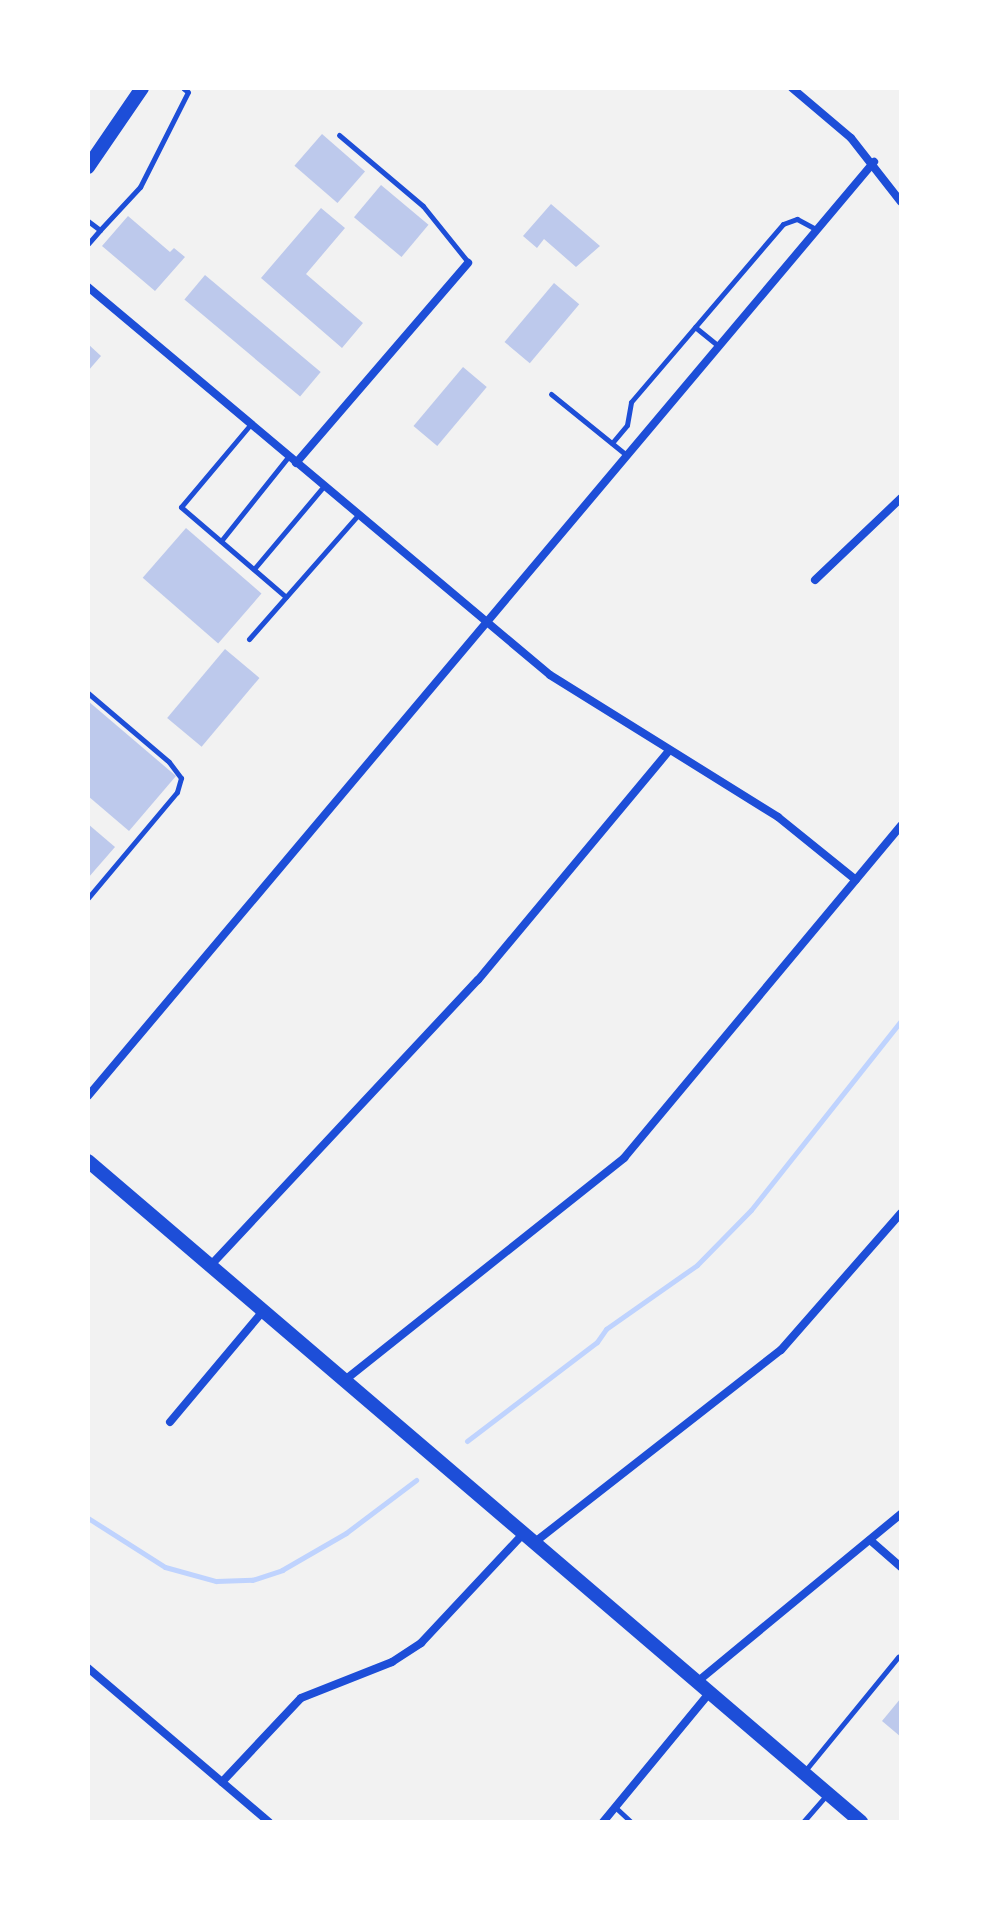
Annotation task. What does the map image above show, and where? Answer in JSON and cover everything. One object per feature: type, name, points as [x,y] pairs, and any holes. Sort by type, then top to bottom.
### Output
[{"type":"main road","points":[[88,167],[142,88]]},
{"type":"main road","points":[[88,1161],[859,1821]]},
{"type":"street","points":[[792,88],[874,162],[901,202]]},
{"type":"street","points":[[88,1096],[716,344],[874,162]]},
{"type":"street","points":[[292,460],[468,263]]},
{"type":"street","points":[[88,287],[485,623],[580,697],[778,817],[856,880]]},
{"type":"street","points":[[815,580],[901,498]]},
{"type":"street","points":[[210,1266],[478,980],[669,751]]},
{"type":"street","points":[[345,1380],[614,1168],[901,825]]},
{"type":"street","points":[[222,1782],[301,1698],[392,1662],[421,1643],[529,1538],[781,1350],[901,1213]]},
{"type":"street","points":[[170,1422],[263,1311]]},
{"type":"street","points":[[697,1682],[901,1514]]},
{"type":"street","points":[[870,1540],[901,1567]]},
{"type":"street","points":[[88,1668],[269,1822]]},
{"type":"street","points":[[603,1822],[710,1692]]},
{"type":"lane","points":[[88,244],[140,187],[188,92],[183,88]]},
{"type":"lane","points":[[339,135],[423,206],[468,263]]},
{"type":"lane","points":[[612,443],[627,425],[631,402],[783,224],[797,219],[814,228]]},
{"type":"lane","points":[[88,221],[100,230]]},
{"type":"lane","points":[[695,327],[716,344]]},
{"type":"lane","points":[[551,394],[625,454]]},
{"type":"lane","points":[[250,425],[181,507],[286,597]]},
{"type":"lane","points":[[221,541],[292,460]]},
{"type":"lane","points":[[254,569],[323,487]]},
{"type":"lane","points":[[249,639],[357,516]]},
{"type":"lane","points":[[88,693],[169,762],[181,778],[177,792],[88,898]]},
{"type":"lane","points":[[803,1772],[898,1657]]},
{"type":"lane","points":[[803,1822],[828,1793]]},
{"type":"lane","points":[[615,1807],[631,1822]]},
{"type":"building","points":[[322,134],[365,171],[337,203],[294,166]]},
{"type":"building","points":[[381,185],[428,225],[401,257],[354,217]]},
{"type":"building","points":[[551,204],[600,246],[576,267],[544,239],[537,248],[523,236]]},
{"type":"building","points":[[321,208],[345,228],[306,274],[363,323],[342,348],[261,278]]},
{"type":"building","points":[[128,216],[170,252],[174,248],[185,257],[155,291],[102,246]]},
{"type":"building","points":[[205,275],[321,372],[300,397],[184,300]]},
{"type":"building","points":[[554,283],[579,304],[530,363],[505,342]]},
{"type":"building","points":[[88,344],[101,356],[88,371]]},
{"type":"building","points":[[463,367],[487,387],[437,446],[414,426]]},
{"type":"building","points":[[186,528],[261,594],[218,643],[143,578]]},
{"type":"building","points":[[225,649],[259,678],[202,747],[167,718]]},
{"type":"building","points":[[88,701],[176,776],[129,831],[88,796]]},
{"type":"building","points":[[88,824],[115,847],[88,878]]},
{"type":"building","points":[[901,1698],[901,1737],[882,1721]]},
{"type":"waterway","points":[[467,1441],[597,1342],[606,1329],[697,1265],[751,1210],[901,1021]]},
{"type":"waterway","points":[[88,1518],[165,1567],[216,1581],[252,1580],[282,1570],[346,1533],[416,1480]]}]
